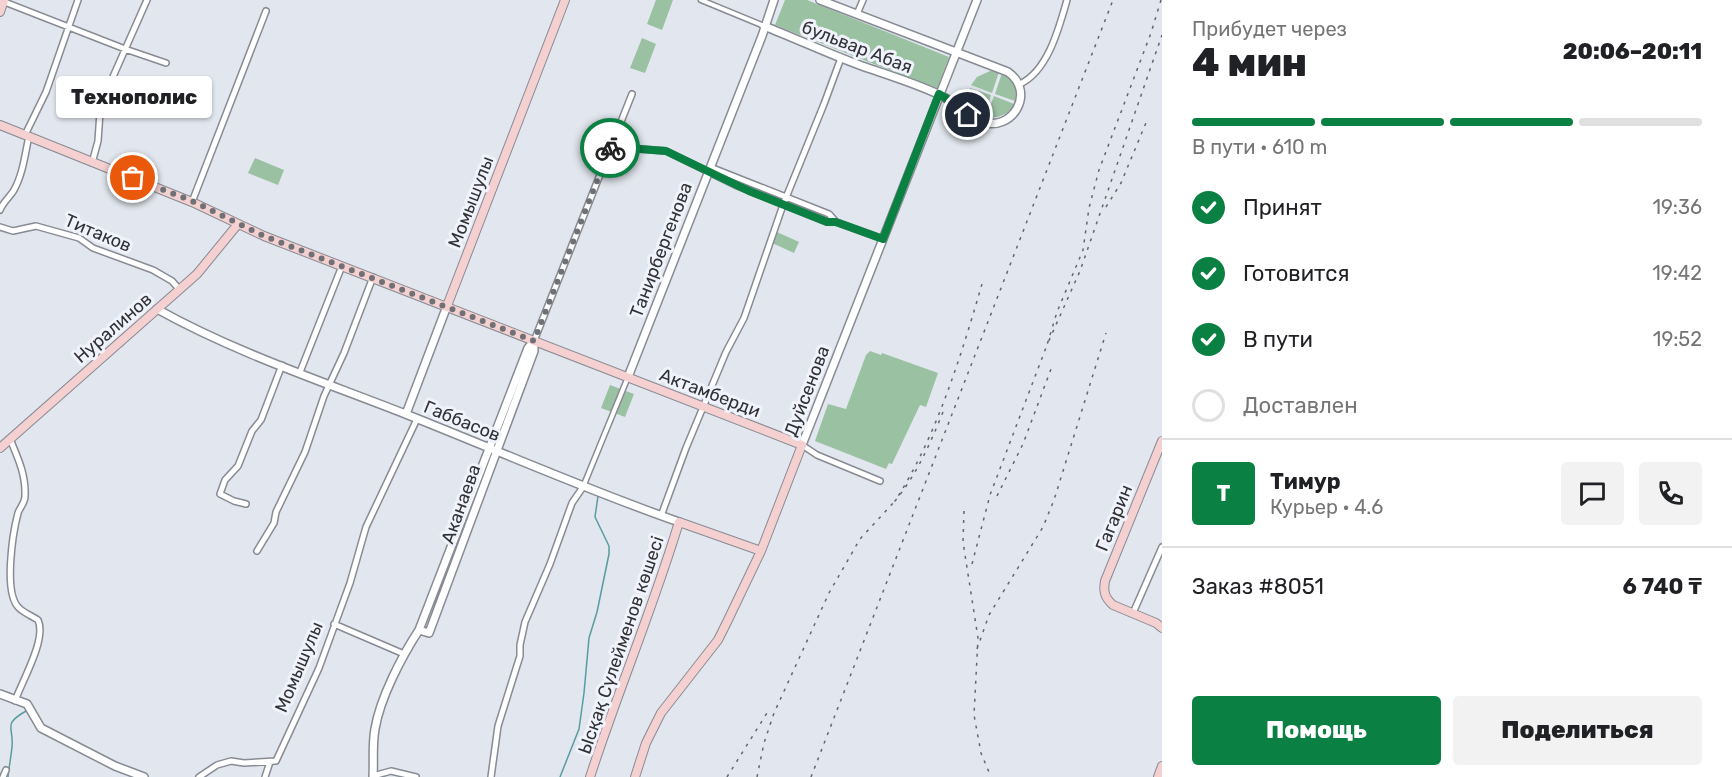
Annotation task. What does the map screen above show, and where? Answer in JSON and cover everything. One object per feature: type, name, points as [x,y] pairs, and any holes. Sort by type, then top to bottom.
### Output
[{"type":"main road","name":"Момышулы","points":[[447,306],[565,0]]},
{"type":"main road","points":[[0,12],[3,1]]},
{"type":"main road","name":"Актамберди","points":[[0,125],[192,201],[238,224],[342,266],[802,445]]},
{"type":"main road","name":"Нуралинов","points":[[0,448],[197,274],[238,224]]},
{"type":"main road","name":"Гагарин","points":[[1133,613],[1113,605],[1105,597],[1105,581],[1162,441]]},
{"type":"main road","name":"Дуйсенова","points":[[635,777],[650,734],[674,695],[718,639],[761,551],[802,445]]},
{"type":"main road","name":"Габбасов","points":[[679,522],[761,551]]},
{"type":"main road","name":"Ысқақ Сүлейменов көшесі","points":[[590,777],[613,706],[649,614],[679,522]]},
{"type":"main road","points":[[1133,613],[1162,628]]},
{"type":"main road","points":[[1158,777],[1162,766]]},
{"type":"street","points":[[0,210],[14,190],[22,169],[27,136],[46,92],[78,0]]},
{"type":"street","points":[[92,162],[99,141],[100,112],[147,0]]},
{"type":"street","points":[[701,0],[764,26]]},
{"type":"street","name":"Танирбергенова","points":[[628,377],[774,0]]},
{"type":"street","name":"бульвар Абая","points":[[820,0],[957,51]]},
{"type":"street","points":[[857,14],[862,0]]},
{"type":"street","name":"Дуйсенова","points":[[802,445],[977,0]]},
{"type":"street","points":[[1020,84],[1028,80],[1039,69],[1061,21],[1067,0]]},
{"type":"street","points":[[3,1],[166,63]]},
{"type":"street","points":[[192,201],[266,11]]},
{"type":"street","name":"бульвар Абая","points":[[764,26],[841,58],[939,94]]},
{"type":"street","points":[[939,94],[968,115],[983,122],[991,123],[1008,119],[1015,112],[1021,96],[1020,84],[1016,77],[957,51]]},
{"type":"street","points":[[661,516],[686,448],[726,352],[744,318],[783,205],[841,58]]},
{"type":"street","name":"Аканаева","points":[[373,776],[374,731],[379,713],[404,654],[419,630],[493,449],[528,348],[534,341],[632,94]]},
{"type":"street","points":[[614,140],[640,149],[666,151],[829,214],[836,222]]},
{"type":"street","points":[[709,169],[783,205],[827,222],[836,222],[883,239]]},
{"type":"street","name":"Титаков","points":[[0,226],[13,231],[36,226],[79,238],[93,248],[153,270],[172,281],[179,289]]},
{"type":"street","points":[[300,372],[342,266]]},
{"type":"street","points":[[257,551],[274,523],[276,512],[305,452],[373,277]]},
{"type":"street","name":"Момышулы","points":[[406,414],[447,306]]},
{"type":"street","name":"Габбасов","points":[[157,309],[207,335],[583,487],[679,522]]},
{"type":"street","points":[[246,504],[225,498],[220,494],[221,486],[238,466],[252,431],[261,420],[282,365]]},
{"type":"street","points":[[491,777],[498,726],[520,656],[525,622],[550,564],[572,503],[583,487],[628,377]]},
{"type":"street","name":"Момышулы","points":[[265,777],[319,668],[350,583],[366,527],[417,419]]},
{"type":"street","points":[[10,439],[24,478],[25,499],[19,510],[13,541],[12,593],[17,607],[38,620],[41,631],[15,701]]},
{"type":"street","name":"Актамберди","points":[[802,445],[817,455],[880,481]]},
{"type":"street","points":[[1133,613],[1162,547]]},
{"type":"street","points":[[334,624],[404,654]]},
{"type":"street","points":[[0,694],[27,704],[41,728],[115,766],[144,777]]},
{"type":"street","points":[[199,777],[217,765],[231,761],[273,762]]},
{"type":"street","points":[[373,776],[391,771],[416,777]]},
{"type":"green space","points":[[656,0],[673,0],[662,30],[647,24]]},
{"type":"green space","points":[[785,0],[807,0],[949,57],[937,89],[775,25]]},
{"type":"green space","points":[[642,38],[656,44],[645,73],[630,68]]},
{"type":"green space","points":[[990,71],[999,72],[992,93],[971,85],[977,77]]},
{"type":"green space","points":[[1002,73],[1014,84],[1015,101],[995,94]]},
{"type":"green space","points":[[970,88],[991,95],[984,116],[972,105]]},
{"type":"green space","points":[[994,96],[1014,106],[1002,116],[986,117]]},
{"type":"green space","points":[[255,158],[284,170],[278,185],[248,173]]},
{"type":"green space","points":[[777,232],[799,242],[794,253],[772,243]]},
{"type":"green space","points":[[870,351],[938,373],[926,407],[920,405],[892,464],[889,463],[886,469],[815,441],[828,404],[846,409],[866,355]]},
{"type":"green space","points":[[610,385],[634,394],[625,417],[601,408]]},
{"type":"waterway","points":[[560,777],[579,729],[589,638],[609,554],[609,546],[595,517],[598,496]]},
{"type":"waterway","points":[[8,777],[12,747],[11,726],[14,720],[26,711]]},
{"type":"railway","points":[[811,777],[1113,0]]},
{"type":"railway","points":[[1161,0],[1151,33],[1099,170],[1089,208],[1083,250],[1057,312],[1047,345],[1080,271],[1162,35]]},
{"type":"railway","points":[[1106,207],[1121,183],[1148,118]]},
{"type":"railway","points":[[943,412],[928,447],[903,491],[895,501],[910,477],[935,424],[956,368],[982,284]]},
{"type":"railway","points":[[977,649],[989,615],[1043,527],[1054,500],[1106,333]]},
{"type":"railway","points":[[972,564],[990,495],[1047,345]]},
{"type":"railway","points":[[997,496],[1023,444],[1051,369]]},
{"type":"railway","points":[[757,777],[764,743],[774,713],[829,593],[860,539],[895,501]]},
{"type":"railway","points":[[964,511],[963,542],[978,638],[974,715],[981,753],[991,777]]},
{"type":"railway","points":[[727,777],[767,713]]},
{"type":"way so far","points":[[133,178],[192,201],[264,236],[534,341],[610,148]]},
{"type":"place","name":"Технополис","points":[[133,178]]},
{"type":"route","points":[[610,148],[614,140],[644,150],[666,151],[735,185],[783,205],[827,222],[836,222],[883,239],[939,94],[968,115]]}]
